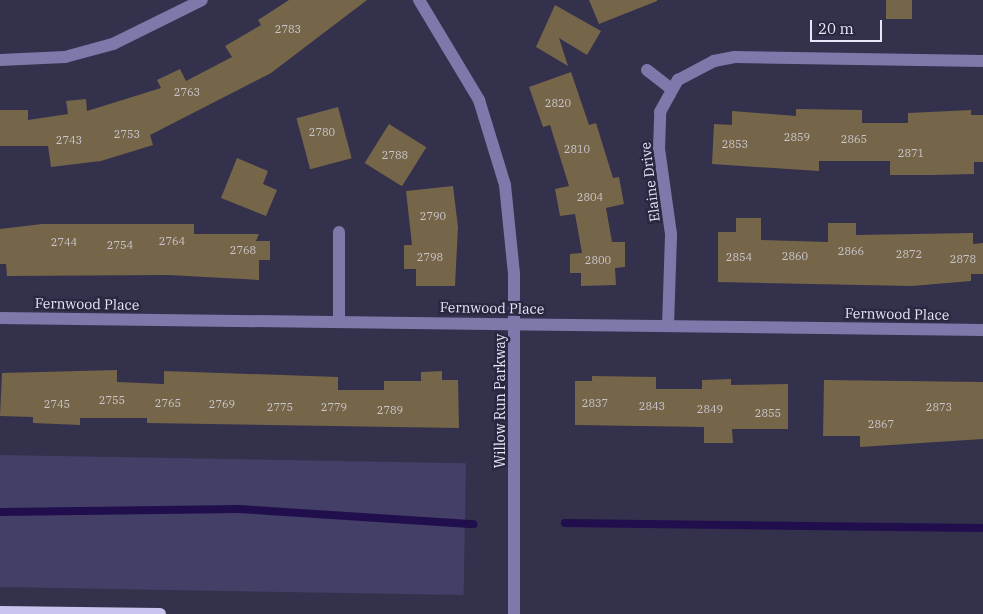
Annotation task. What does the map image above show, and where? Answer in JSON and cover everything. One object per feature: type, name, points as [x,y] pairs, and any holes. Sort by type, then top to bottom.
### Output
[{"type":"main road","points":[[0,612],[160,614]]},
{"type":"street","points":[[0,60],[65,56],[105,46],[142,33],[202,0]]},
{"type":"street","name":"Willow Run Parkway","points":[[419,0],[457,56],[496,143],[506,195],[514,324],[514,614]]},
{"type":"street","name":"Elaine Drive","points":[[668,326],[671,234],[659,150],[660,112],[671,89],[695,69],[735,57],[983,61]]},
{"type":"street","points":[[647,70],[671,89]]},
{"type":"street","points":[[339,232],[339,321]]},
{"type":"street","name":"Fernwood Place","points":[[0,318],[983,330]]},
{"type":"shaded area","points":[[0,455],[466,463],[464,595],[0,587]]},
{"type":"building","points":[[289,0],[367,0],[271,73],[150,135],[153,145],[101,161],[51,167],[48,146],[0,146],[0,110],[28,110],[28,120],[68,114],[66,101],[86,99],[87,111],[161,88],[157,80],[180,69],[186,81],[232,57],[225,46],[261,25],[258,20]]},
{"type":"building","points":[[589,0],[657,0],[657,1],[599,24]]},
{"type":"building","points":[[886,0],[912,0],[912,19],[886,19]]},
{"type":"building","points":[[555,5],[601,31],[587,55],[559,38],[568,66],[536,47]]},
{"type":"building","points":[[571,72],[589,125],[596,123],[613,178],[619,177],[624,204],[606,208],[612,242],[625,242],[625,267],[615,268],[616,285],[581,286],[581,273],[570,273],[570,254],[582,253],[575,214],[560,216],[555,189],[569,186],[550,125],[543,127],[529,87]]},
{"type":"building","points":[[338,107],[352,158],[310,169],[296,118]]},
{"type":"building","points":[[796,109],[862,110],[862,123],[908,123],[908,113],[971,110],[971,115],[983,115],[983,162],[974,162],[974,174],[933,175],[890,175],[890,161],[819,161],[819,171],[712,164],[714,124],[732,125],[732,111],[796,116]]},
{"type":"building","points":[[389,124],[426,147],[402,186],[365,163]]},
{"type":"building","points":[[237,158],[268,171],[263,184],[277,190],[266,216],[221,198]]},
{"type":"building","points":[[453,186],[458,227],[455,286],[416,286],[416,269],[404,269],[404,245],[412,245],[406,191]]},
{"type":"building","points":[[736,218],[761,218],[761,240],[828,242],[828,223],[856,223],[856,235],[973,233],[973,244],[983,243],[983,274],[971,274],[971,281],[912,286],[718,282],[718,232],[736,232]]},
{"type":"building","points":[[42,224],[194,224],[194,234],[259,234],[256,241],[270,241],[270,260],[259,260],[259,280],[168,275],[7,276],[6,264],[0,264],[0,229]]},
{"type":"building","points":[[117,370],[117,382],[164,384],[164,371],[338,377],[338,390],[384,390],[384,381],[421,381],[421,372],[442,371],[442,380],[458,380],[459,428],[147,423],[147,418],[80,418],[80,425],[33,423],[33,417],[0,416],[2,373]]},
{"type":"building","points":[[592,376],[656,377],[656,389],[702,389],[702,380],[731,379],[731,385],[788,384],[788,429],[732,429],[733,443],[704,443],[704,427],[575,425],[575,381],[592,381]]},
{"type":"building","points":[[824,380],[983,382],[983,439],[860,447],[860,436],[823,436]]},
{"type":"waterway","points":[[0,512],[239,509],[474,524]]},
{"type":"waterway","points":[[565,523],[983,528]]}]
